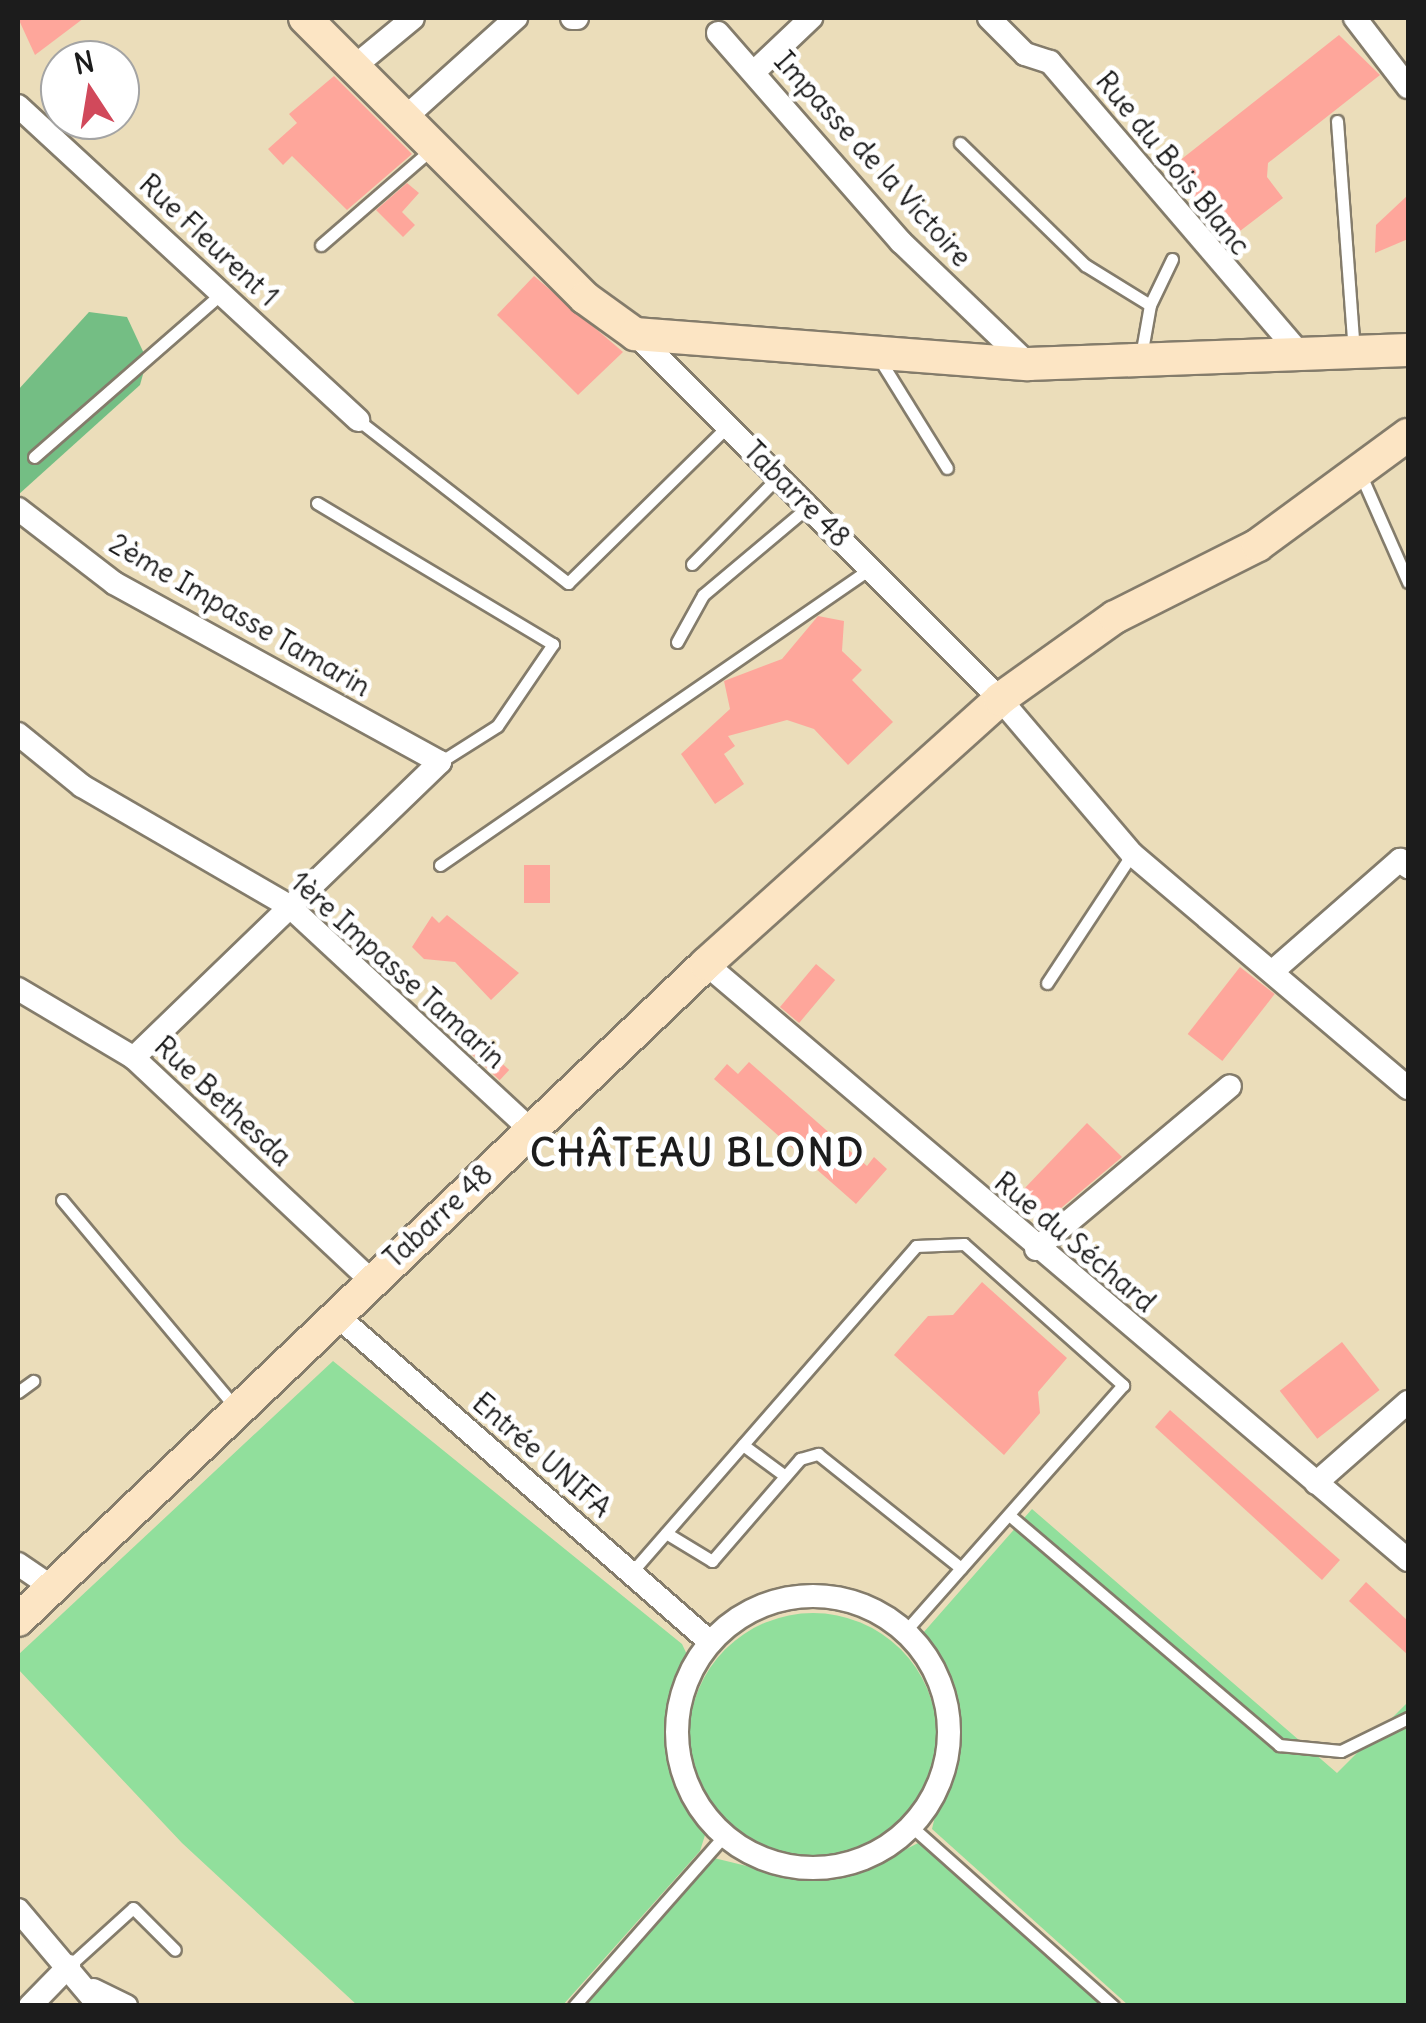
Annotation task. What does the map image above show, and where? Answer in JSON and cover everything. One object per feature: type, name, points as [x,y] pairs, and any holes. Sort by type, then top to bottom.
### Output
[{"type":"street","points":[[305,18],[437,144],[586,298],[636,334],[878,356],[1028,364],[1140,366],[1408,350]]},
{"type":"street","points":[[355,66],[413,18]]},
{"type":"street","points":[[408,116],[516,18]]},
{"type":"street","points":[[754,72],[811,18]]},
{"type":"street","name":"Rue du Bois Blanc","points":[[989,18],[1025,54],[1050,62],[1304,358]]},
{"type":"street","points":[[1355,18],[1408,87]]},
{"type":"street","name":"Impasse de la Victoire","points":[[718,33],[901,242],[1028,364]]},
{"type":"street","name":"Rue Fleurent 1","points":[[18,106],[358,420]]},
{"type":"street","name":"Tabarre 48","points":[[636,334],[1000,699]]},
{"type":"street","name":"Tabarre 48","points":[[18,1620],[235,1406],[530,1129],[1000,699],[1114,617],[1258,545],[1408,436]]},
{"type":"street","name":"2ème Impasse Tamarin","points":[[18,509],[114,584],[440,762]]},
{"type":"street","points":[[1000,699],[1132,854],[1408,1088]]},
{"type":"street","name":"1ère Impasse Tamarin","points":[[18,734],[82,786],[290,906],[530,1129]]},
{"type":"street","points":[[134,1058],[440,762]]},
{"type":"street","points":[[1273,972],[1400,860],[1408,867]]},
{"type":"street","name":"Rue du Séchard","points":[[706,964],[1036,1249],[1408,1560]]},
{"type":"street","name":"Rue Bethesda","points":[[18,991],[134,1058],[370,1280]]},
{"type":"street","points":[[1036,1249],[1230,1086]]},
{"type":"street","name":"Entrée UNIFA","points":[[334,1314],[710,1642]]},
{"type":"street","points":[[1316,1483],[1408,1402]]},
{"type":"street","points":[[18,1564],[53,1588]]},
{"type":"street","points":[[813,1597],[869,1608],[906,1631],[932,1665],[948,1734],[936,1790],[912,1826],[879,1851],[799,1868],[724,1836],[679,1763],[686,1679],[710,1642],[743,1614],[813,1597]]},
{"type":"street","points":[[18,1910],[96,1998],[126,2006]]},
{"type":"street","points":[[30,2006],[69,1966]]},
{"type":"lane","points":[[1337,121],[1354,354]]},
{"type":"lane","points":[[960,143],[1086,265],[1150,304]]},
{"type":"lane","points":[[321,246],[437,144]]},
{"type":"lane","points":[[1140,366],[1150,304],[1172,260]]},
{"type":"lane","points":[[34,457],[223,292]]},
{"type":"lane","points":[[878,356],[948,468]]},
{"type":"lane","points":[[358,420],[568,583],[728,426]]},
{"type":"lane","points":[[1360,473],[1408,582]]},
{"type":"lane","points":[[692,564],[778,476]]},
{"type":"lane","points":[[317,503],[553,644],[497,726],[440,762]]},
{"type":"lane","points":[[678,642],[703,595],[809,506]]},
{"type":"lane","points":[[440,865],[871,568]]},
{"type":"lane","points":[[1047,983],[1132,854]]},
{"type":"lane","points":[[62,1200],[235,1406]]},
{"type":"lane","points":[[631,1573],[916,1246],[964,1244],[1123,1385],[906,1631]]},
{"type":"lane","points":[[18,1392],[33,1381]]},
{"type":"lane","points":[[743,1445],[784,1476]]},
{"type":"lane","points":[[666,1533],[712,1561],[784,1476],[808,1455],[829,1458],[962,1568]]},
{"type":"lane","points":[[1009,1515],[1278,1745],[1341,1751],[1408,1718]]},
{"type":"lane","points":[[912,1826],[1113,2006]]},
{"type":"lane","points":[[574,2006],[724,1836]]},
{"type":"lane","points":[[69,1966],[133,1908],[175,1950]]},
{"type":"green space","points":[[89,312],[127,317],[147,360],[140,385],[18,495],[18,390]]},
{"type":"green space","points":[[333,1361],[682,1644],[690,1661],[670,1717],[677,1766],[706,1832],[700,1851],[563,2005],[357,2005],[182,1843],[18,1669],[18,1655]]},
{"type":"green space","points":[[1032,1509],[1337,1773],[1408,1702],[1408,2005],[1128,2005],[932,1829],[948,1762],[950,1697],[923,1633]]},
{"type":"green space","points":[[813,1613],[861,1622],[901,1649],[928,1689],[937,1737],[928,1785],[901,1825],[861,1852],[813,1861],[765,1852],[725,1825],[698,1785],[689,1737],[698,1689],[725,1649],[765,1622]]},
{"type":"green space","points":[[920,1842],[1104,2005],[582,2006],[714,1858],[796,1878],[862,1872]]},
{"type":"building","points":[[18,18],[84,18],[55,40],[40,40],[40,51],[35,55]]},
{"type":"building","points":[[1339,35],[1380,75],[1268,163],[1267,177],[1283,198],[1227,241],[1169,169]]},
{"type":"building","points":[[334,76],[412,154],[347,210],[292,156],[283,165],[268,149],[297,123],[289,114]]},
{"type":"building","points":[[407,183],[419,193],[402,212],[415,225],[403,237],[376,210]]},
{"type":"building","points":[[1408,195],[1408,239],[1375,253],[1376,225]]},
{"type":"building","points":[[534,276],[623,352],[578,395],[497,315]]},
{"type":"building","points":[[818,616],[844,621],[842,651],[862,670],[852,680],[893,722],[848,765],[814,729],[787,720],[728,736],[735,746],[724,754],[744,784],[715,804],[681,754],[730,709],[724,681],[782,659]]},
{"type":"building","points":[[524,865],[550,865],[550,903],[524,903]]},
{"type":"building","points":[[447,915],[519,973],[491,1000],[455,962],[424,959],[412,947],[432,916],[439,923]]},
{"type":"building","points":[[816,964],[835,980],[799,1023],[780,1007]]},
{"type":"building","points":[[1240,967],[1275,994],[1222,1061],[1188,1034]]},
{"type":"building","points":[[477,1040],[509,1070],[500,1080],[467,1050]]},
{"type":"building","points":[[749,1062],[867,1166],[874,1157],[887,1169],[856,1204],[714,1079],[727,1064],[738,1074]]},
{"type":"building","points":[[1087,1123],[1122,1157],[1048,1219],[1023,1190]]},
{"type":"building","points":[[982,1282],[1067,1358],[1038,1392],[1040,1413],[1004,1455],[894,1355],[928,1316],[953,1315]]},
{"type":"building","points":[[1342,1342],[1380,1390],[1317,1439],[1280,1391]]},
{"type":"building","points":[[1170,1410],[1340,1560],[1322,1580],[1155,1427]]},
{"type":"building","points":[[1366,1582],[1408,1621],[1408,1655],[1349,1601]]},
{"type":"district","name":"CHÂTEAU BLOND","points":[[698,1153]]}]
